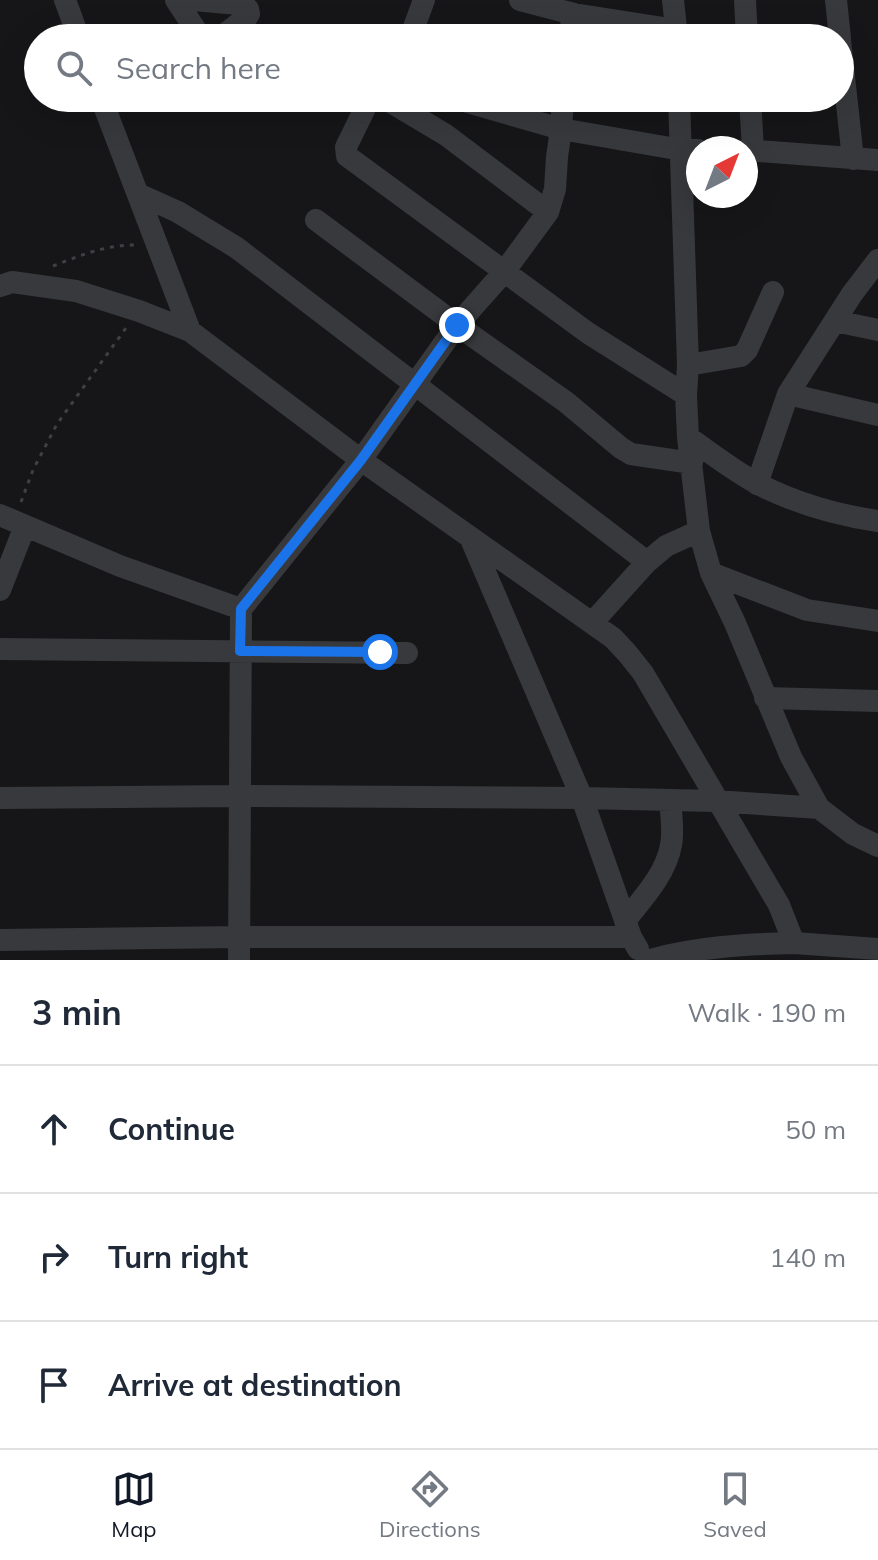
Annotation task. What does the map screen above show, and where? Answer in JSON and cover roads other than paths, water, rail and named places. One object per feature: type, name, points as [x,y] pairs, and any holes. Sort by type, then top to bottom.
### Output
[{"type":"street","points":[[65,0],[74,24]]},
{"type":"street","points":[[176,0],[192,24]]},
{"type":"street","points":[[193,0],[239,4],[248,9],[249,14],[238,24]]},
{"type":"street","points":[[415,24],[424,0]]},
{"type":"street","points":[[520,0],[625,24]]},
{"type":"street","points":[[673,0],[675,24]]},
{"type":"street","points":[[745,0],[746,24]]},
{"type":"street","points":[[836,0],[838,24]]},
{"type":"street","points":[[572,24],[574,14]]},
{"type":"street","points":[[106,112],[190,331]]},
{"type":"street","points":[[363,112],[346,147],[347,156],[588,333],[686,395]]},
{"type":"street","points":[[407,112],[446,135],[548,212]]},
{"type":"street","points":[[446,135],[453,112]]},
{"type":"street","points":[[502,112],[561,129],[686,149]]},
{"type":"street","points":[[239,960],[241,609],[361,460],[457,325],[504,272],[548,212],[555,189],[562,112]]},
{"type":"street","points":[[682,112],[687,136]]},
{"type":"street","points":[[750,112],[750,136]]},
{"type":"street","points":[[848,112],[853,159]]},
{"type":"street","points":[[758,151],[878,160]]},
{"type":"street","points":[[138,194],[178,212],[237,248],[647,562]]},
{"type":"street","points":[[689,208],[688,437],[699,531],[711,573],[791,757],[819,808],[853,834],[878,846]]},
{"type":"street","points":[[316,220],[566,402],[621,448],[640,456],[692,463]]},
{"type":"street","points":[[757,484],[788,394],[852,294],[878,260]]},
{"type":"street","points":[[0,286],[12,282],[76,291],[190,331],[361,460],[613,638],[643,673],[779,905],[801,951]]},
{"type":"street","points":[[688,365],[741,356],[747,350],[773,292]]},
{"type":"street","points":[[835,321],[878,330]]},
{"type":"street","points":[[788,394],[878,415]]},
{"type":"street","points":[[688,437],[757,484],[820,509],[878,521]]},
{"type":"street","points":[[0,590],[13,520],[120,566],[241,609]]},
{"type":"street","points":[[592,623],[647,562],[666,546],[699,531]]},
{"type":"street","points":[[469,536],[582,798],[628,929],[660,959],[745,944],[801,951],[878,949]]},
{"type":"street","points":[[711,573],[807,610],[878,621]]},
{"type":"street","points":[[0,649],[407,653]]},
{"type":"street","points":[[765,698],[878,701]]},
{"type":"street","points":[[0,798],[582,798],[716,801],[819,808]]},
{"type":"street","points":[[628,929],[665,866],[672,842],[670,800]]},
{"type":"street","points":[[0,940],[628,929]]}]
